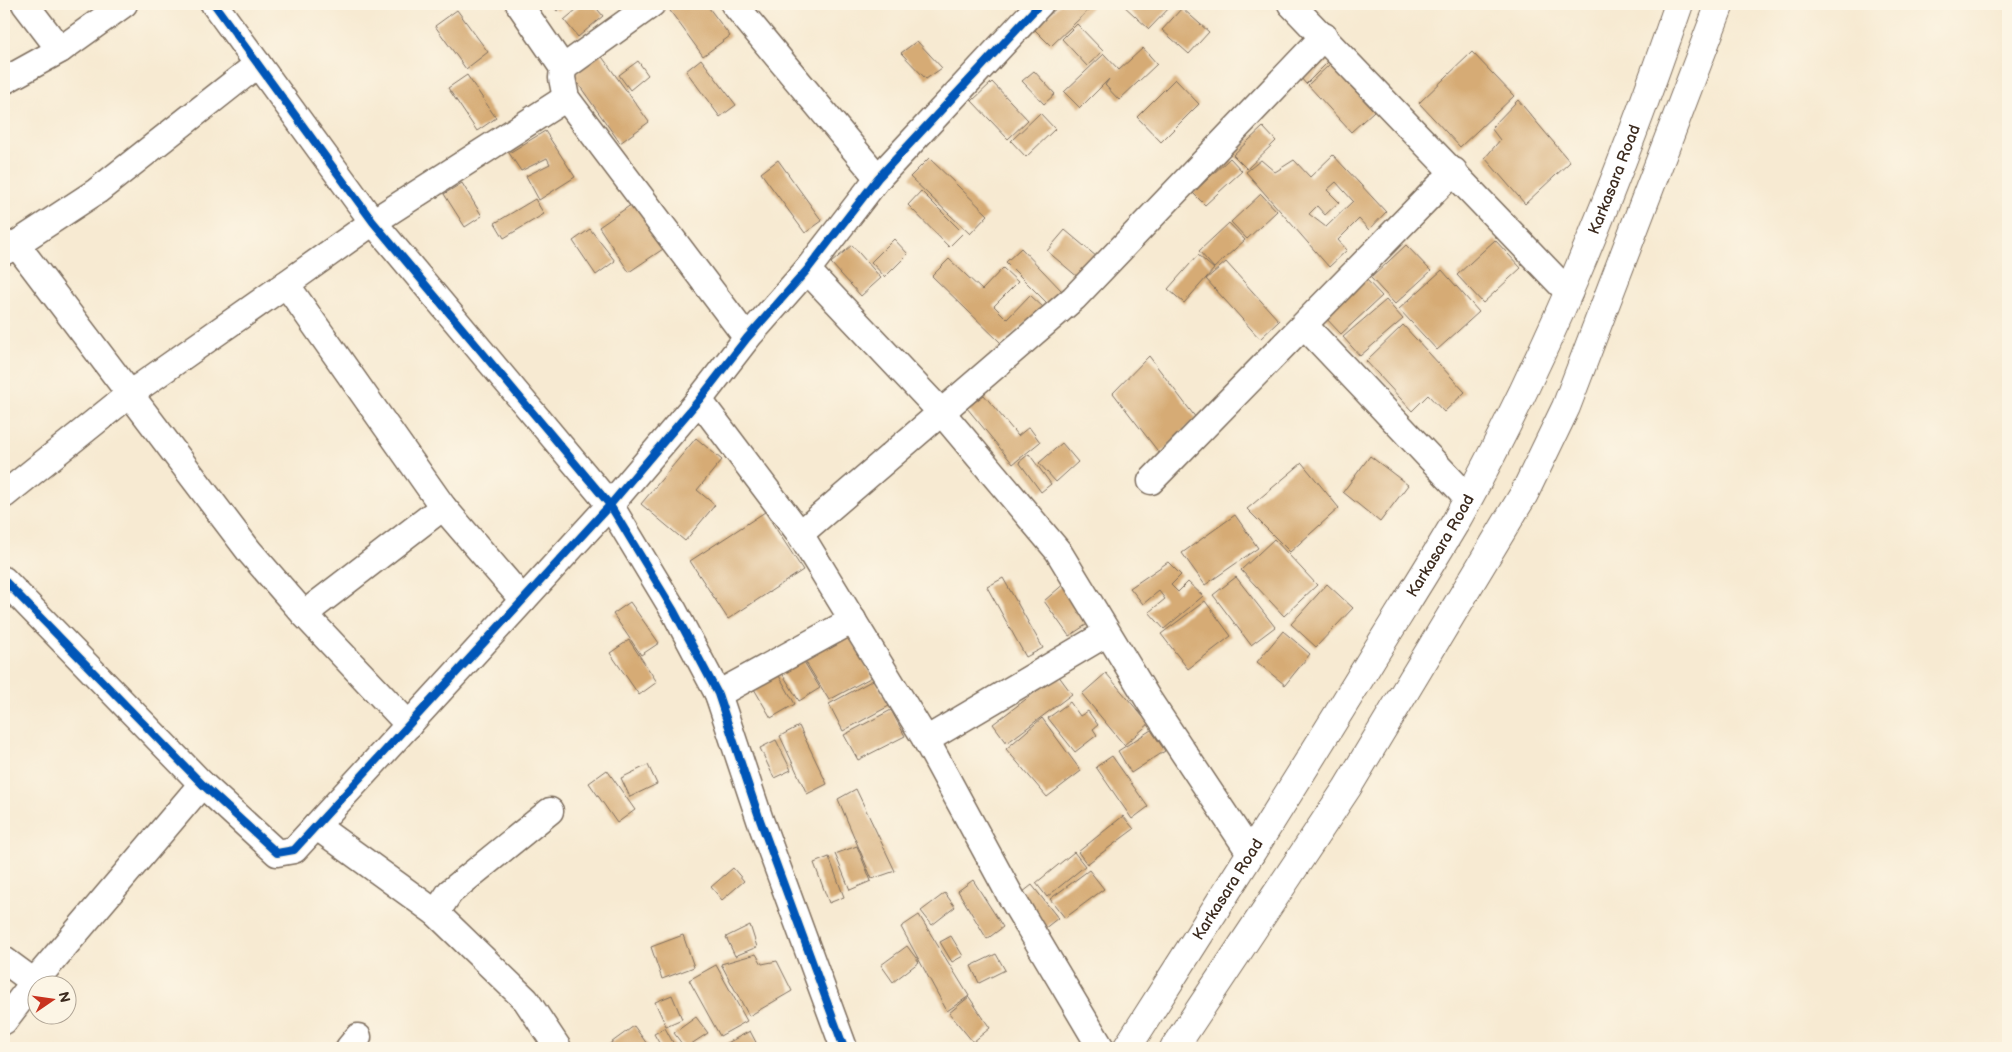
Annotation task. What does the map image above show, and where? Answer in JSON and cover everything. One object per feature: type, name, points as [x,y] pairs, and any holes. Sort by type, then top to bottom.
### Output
[{"type":"main road","name":"Karkasara Road","points":[[1127,1048],[1302,773],[1468,498],[1520,399],[1568,293],[1642,109],[1679,4]]},
{"type":"main road","points":[[1174,1048],[1347,788],[1524,494],[1566,407],[1689,87],[1717,5]]},
{"type":"street","points":[[25,4],[60,50]]},
{"type":"street","points":[[4,82],[60,50],[124,4]]},
{"type":"street","points":[[214,4],[374,222],[610,505],[674,611],[718,694],[760,820],[844,1048]]},
{"type":"street","points":[[519,4],[563,68],[562,78],[566,98],[747,338]]},
{"type":"street","points":[[563,68],[652,4]]},
{"type":"street","points":[[734,4],[878,178]]},
{"type":"street","points":[[4,580],[202,784],[277,853],[294,850],[610,505],[699,400],[747,338],[807,270],[878,178],[1040,4]]},
{"type":"street","points":[[1291,4],[1324,36],[1568,293]]},
{"type":"street","points":[[800,534],[1074,298],[1324,36]]},
{"type":"street","points":[[258,64],[96,191],[10,248],[131,393],[249,551],[304,614],[409,725]]},
{"type":"street","points":[[4,495],[131,393],[374,222],[566,98]]},
{"type":"street","points":[[1151,482],[1454,172]]},
{"type":"street","points":[[807,270],[942,413],[1058,551],[1107,634],[1251,854]]},
{"type":"street","points":[[286,284],[443,507],[523,600]]},
{"type":"street","points":[[1304,325],[1468,498]]},
{"type":"street","points":[[699,400],[800,534],[926,740],[1010,895],[1101,1048]]},
{"type":"street","points":[[304,614],[443,507]]},
{"type":"street","points":[[718,694],[853,620]]},
{"type":"street","points":[[926,740],[1107,634]]},
{"type":"street","points":[[41,974],[202,784]]},
{"type":"street","points":[[436,913],[450,892],[550,810]]},
{"type":"street","points":[[316,826],[436,913],[526,1000],[558,1048]]},
{"type":"street","points":[[4,960],[28,978]]},
{"type":"street","points":[[4,1021],[28,990]]},
{"type":"building","points":[[551,4],[565,4],[557,11]]},
{"type":"building","points":[[583,4],[593,4],[603,16],[578,37],[564,20]]},
{"type":"building","points":[[674,4],[706,4],[730,36],[703,56],[668,8]]},
{"type":"building","points":[[1061,4],[1095,4],[1051,46],[1034,29]]},
{"type":"building","points":[[1122,4],[1173,4],[1149,29]]},
{"type":"building","points":[[1182,8],[1209,32],[1189,54],[1162,30]]},
{"type":"building","points":[[457,10],[488,52],[466,69],[435,26]]},
{"type":"building","points":[[1077,24],[1103,51],[1087,66],[1062,39]]},
{"type":"building","points":[[917,41],[942,68],[926,79],[901,53]]},
{"type":"building","points":[[1327,41],[1338,52],[1306,84],[1295,71]]},
{"type":"building","points":[[1143,48],[1157,64],[1119,100],[1105,85],[1109,79],[1080,108],[1064,92],[1104,54],[1119,70]]},
{"type":"building","points":[[1472,52],[1514,96],[1460,147],[1419,103]]},
{"type":"building","points":[[600,54],[649,122],[620,143],[572,75]]},
{"type":"building","points":[[701,59],[736,105],[720,117],[686,71]]},
{"type":"building","points":[[638,61],[648,75],[630,90],[619,75]]},
{"type":"building","points":[[1330,64],[1374,111],[1351,132],[1308,85]]},
{"type":"building","points":[[1034,71],[1055,94],[1044,104],[1022,81]]},
{"type":"building","points":[[467,75],[496,118],[477,131],[448,88]]},
{"type":"building","points":[[1175,79],[1199,104],[1161,142],[1137,117]]},
{"type":"building","points":[[992,82],[1028,120],[1008,139],[972,101]]},
{"type":"building","points":[[1518,100],[1570,162],[1525,204],[1485,158],[1500,140],[1491,128]]},
{"type":"building","points":[[1040,113],[1055,129],[1026,157],[1011,141]]},
{"type":"building","points":[[1263,127],[1276,141],[1247,169],[1233,155]]},
{"type":"building","points":[[545,131],[575,177],[539,200],[526,176],[550,164],[547,158],[521,171],[509,153]]},
{"type":"building","points":[[1333,155],[1386,212],[1369,230],[1359,219],[1338,240],[1347,250],[1329,267],[1246,172],[1261,160],[1275,172],[1294,160],[1310,177]],"holes":[[[1336,182],[1353,201],[1326,227],[1309,214],[1317,206],[1325,215],[1339,202],[1327,190]]]},
{"type":"building","points":[[929,158],[988,215],[970,234],[910,177]]},
{"type":"building","points":[[1230,158],[1242,171],[1205,205],[1193,193]]},
{"type":"building","points":[[778,160],[822,221],[805,233],[761,173]]},
{"type":"building","points":[[462,183],[482,216],[465,227],[444,194]]},
{"type":"building","points":[[921,191],[963,233],[949,247],[908,205]]},
{"type":"building","points":[[1261,194],[1277,211],[1247,239],[1231,222]]},
{"type":"building","points":[[535,199],[544,214],[504,238],[495,223]]},
{"type":"building","points":[[635,202],[666,247],[629,272],[599,227]]},
{"type":"building","points":[[1229,223],[1245,240],[1214,268],[1199,251]]},
{"type":"building","points":[[590,229],[615,261],[596,275],[573,241]]},
{"type":"building","points":[[1065,230],[1097,257],[1079,278],[1047,251]]},
{"type":"building","points":[[894,239],[908,254],[885,277],[871,262]]},
{"type":"building","points":[[1495,240],[1521,268],[1483,303],[1457,275]]},
{"type":"building","points":[[852,245],[881,278],[861,296],[831,263]]},
{"type":"building","points":[[1406,245],[1431,271],[1395,304],[1371,278]]},
{"type":"building","points":[[1021,248],[1062,291],[1048,304],[1006,262]]},
{"type":"building","points":[[1198,255],[1214,269],[1184,303],[1168,289]]},
{"type":"building","points":[[949,259],[982,290],[1003,268],[1018,282],[994,306],[1007,319],[1030,295],[1044,308],[1001,343],[932,276]]},
{"type":"building","points":[[1226,262],[1279,321],[1260,339],[1206,279]]},
{"type":"building","points":[[1442,270],[1479,312],[1437,350],[1399,309]]},
{"type":"building","points":[[1365,278],[1382,296],[1341,334],[1324,316]]},
{"type":"building","points":[[1386,300],[1403,319],[1360,356],[1343,337]]},
{"type":"building","points":[[1403,325],[1465,392],[1444,412],[1428,395],[1412,411],[1366,361]]},
{"type":"building","points":[[1149,356],[1196,418],[1160,454],[1113,393]]},
{"type":"building","points":[[984,395],[1018,436],[1029,427],[1040,442],[1013,464],[967,408]]},
{"type":"building","points":[[696,438],[722,460],[697,490],[715,505],[685,541],[641,504]]},
{"type":"building","points":[[1062,443],[1078,462],[1056,482],[1039,463]]},
{"type":"building","points":[[1029,454],[1051,484],[1041,492],[1019,462]]},
{"type":"building","points":[[1370,456],[1408,485],[1380,522],[1343,492]]},
{"type":"building","points":[[1302,463],[1339,508],[1290,552],[1247,509]]},
{"type":"building","points":[[765,512],[803,570],[728,619],[690,561]]},
{"type":"building","points":[[1235,515],[1258,548],[1205,585],[1182,553]]},
{"type":"building","points":[[1274,539],[1317,585],[1284,616],[1241,570]]},
{"type":"building","points":[[1168,562],[1181,575],[1171,585],[1178,592],[1188,582],[1203,596],[1164,629],[1149,612],[1165,599],[1159,591],[1143,604],[1130,588]]},
{"type":"building","points":[[1236,577],[1275,627],[1251,645],[1213,595]]},
{"type":"building","points":[[1003,578],[1043,648],[1026,657],[987,587]]},
{"type":"building","points":[[1066,582],[1089,623],[1069,636],[1044,601]]},
{"type":"building","points":[[1327,584],[1353,608],[1316,647],[1291,624]]},
{"type":"building","points":[[1205,601],[1231,636],[1188,669],[1161,634]]},
{"type":"building","points":[[630,602],[659,643],[641,655],[613,614]]},
{"type":"building","points":[[846,626],[872,677],[829,700],[799,651]]},
{"type":"building","points":[[1283,631],[1310,654],[1285,685],[1257,662]]},
{"type":"building","points":[[629,640],[657,682],[639,695],[610,653]]},
{"type":"building","points":[[798,652],[820,688],[799,701],[777,665]]},
{"type":"building","points":[[774,667],[795,704],[771,718],[750,682]]},
{"type":"building","points":[[1106,673],[1149,724],[1124,745],[1082,694]]},
{"type":"building","points":[[1058,675],[1072,694],[1007,743],[993,724]]},
{"type":"building","points":[[875,679],[889,706],[843,731],[829,704]]},
{"type":"building","points":[[1070,702],[1080,716],[1088,711],[1098,725],[1093,729],[1097,735],[1075,752],[1048,718]]},
{"type":"building","points":[[891,710],[905,736],[858,760],[844,735]]},
{"type":"building","points":[[1042,718],[1081,771],[1047,797],[1006,749]]},
{"type":"building","points":[[799,726],[827,784],[807,794],[780,736]]},
{"type":"building","points":[[1151,730],[1165,751],[1131,773],[1118,751]]},
{"type":"building","points":[[776,740],[791,770],[774,778],[760,748]]},
{"type":"building","points":[[1112,756],[1148,807],[1132,819],[1096,767]]},
{"type":"building","points":[[648,765],[657,784],[630,797],[621,778]]},
{"type":"building","points":[[607,770],[635,810],[617,823],[589,783]]},
{"type":"building","points":[[856,789],[895,871],[872,879],[838,799]]},
{"type":"building","points":[[1123,816],[1134,829],[1087,864],[1078,852]]},
{"type":"building","points":[[857,846],[871,881],[850,890],[835,854]]},
{"type":"building","points":[[1074,852],[1085,866],[1047,897],[1036,883]]},
{"type":"building","points":[[829,857],[844,897],[829,903],[814,863]]},
{"type":"building","points":[[733,868],[744,881],[722,900],[711,887]]},
{"type":"building","points":[[1089,870],[1104,889],[1065,918],[1050,899]]},
{"type":"building","points":[[973,880],[1003,927],[987,939],[958,891]]},
{"type":"building","points":[[1032,885],[1058,918],[1044,929],[1018,896]]},
{"type":"building","points":[[945,893],[955,907],[932,925],[921,911]]},
{"type":"building","points":[[919,915],[969,996],[947,1011],[901,927]]},
{"type":"building","points":[[750,925],[757,947],[735,956],[726,937]]},
{"type":"building","points":[[683,935],[694,967],[662,979],[651,947]]},
{"type":"building","points":[[951,936],[963,956],[952,962],[940,942]]},
{"type":"building","points":[[907,946],[919,962],[893,982],[881,965]]},
{"type":"building","points":[[756,954],[762,964],[777,961],[792,991],[749,1016],[721,964]]},
{"type":"building","points":[[996,954],[1005,970],[979,983],[971,966]]},
{"type":"building","points":[[716,965],[747,1021],[720,1036],[689,980]]},
{"type":"building","points":[[672,995],[682,1019],[666,1026],[655,1002]]},
{"type":"building","points":[[969,997],[990,1028],[973,1042],[949,1013]]},
{"type":"building","points":[[696,1017],[708,1033],[685,1048],[674,1033]]},
{"type":"building","points":[[634,1026],[650,1048],[604,1048]]},
{"type":"building","points":[[665,1028],[676,1048],[662,1048],[654,1034]]},
{"type":"building","points":[[750,1031],[759,1048],[718,1048]]},
{"type":"cycle path","points":[[214,4],[373,222],[610,505],[674,611],[718,694],[760,820],[844,1048]]},
{"type":"cycle path","points":[[4,580],[202,784],[277,853],[294,850],[610,505],[699,400],[747,338],[807,270],[878,178],[1040,4]]}]
